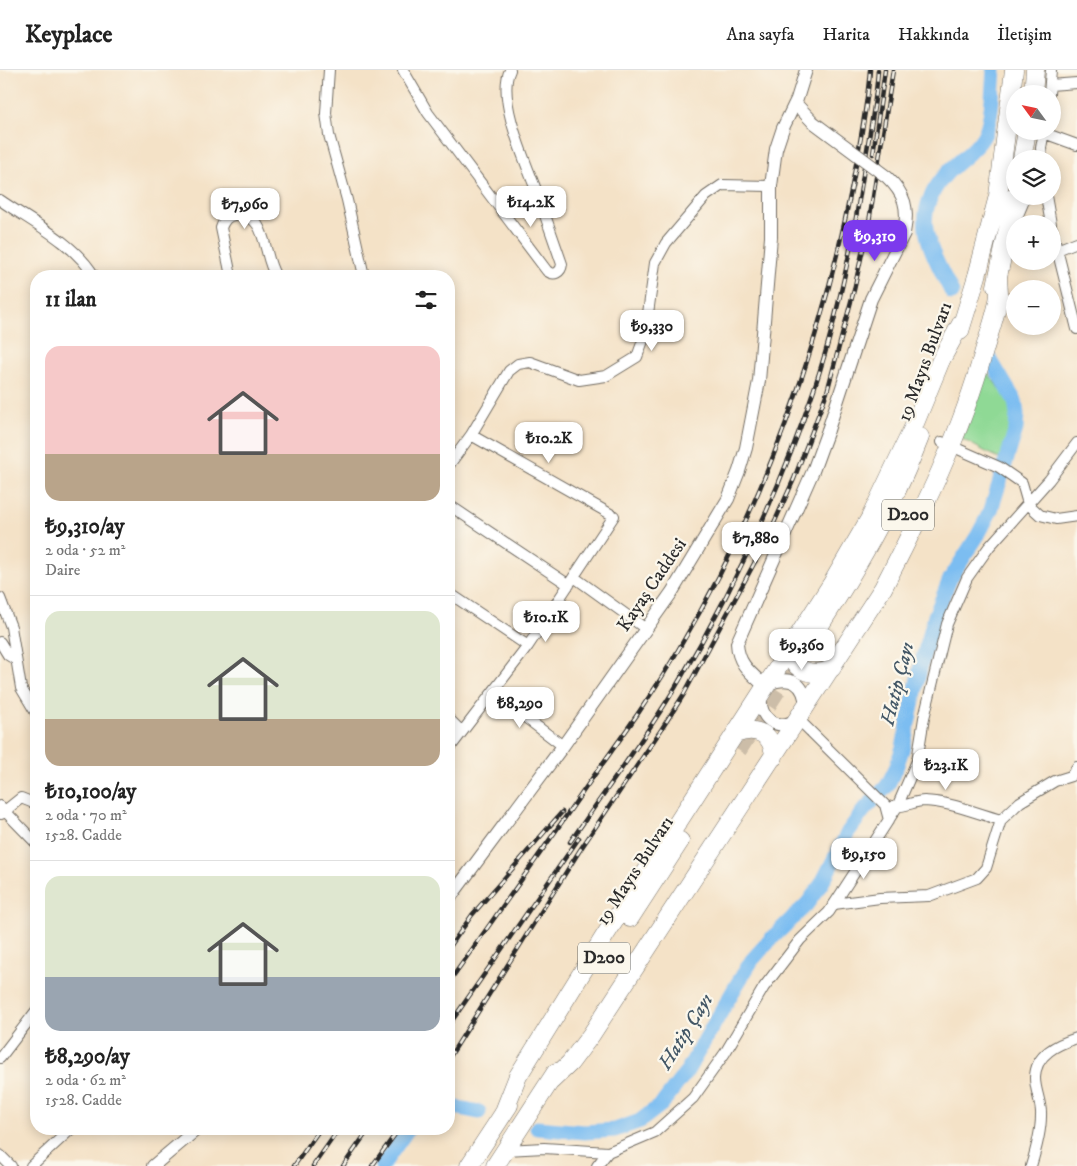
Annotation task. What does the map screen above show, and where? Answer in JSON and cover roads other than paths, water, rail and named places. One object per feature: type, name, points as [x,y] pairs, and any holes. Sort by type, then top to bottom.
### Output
[{"type":"highway","name":"19 Mayıs Bulvarı","points":[[469,1166],[737,742],[765,688],[800,644],[831,585],[870,518],[963,320],[977,276],[998,196],[1014,70]]},
{"type":"highway","points":[[1034,85],[1035,70]]},
{"type":"highway","points":[[767,760],[802,713],[830,662],[883,588],[922,512],[975,366],[994,296],[1006,241]]},
{"type":"highway","points":[[975,366],[988,338],[999,296],[998,276]]},
{"type":"highway","points":[[800,644],[791,651],[796,665],[802,670],[820,674],[826,672],[830,662]]},
{"type":"highway","points":[[737,742],[745,730],[753,730],[766,736],[774,748],[767,760]]},
{"type":"highway","name":"D200","points":[[495,1166],[767,760]]},
{"type":"street","points":[[329,70],[326,113],[329,136],[345,191],[363,270]]},
{"type":"street","points":[[403,70],[428,113],[547,271],[551,274],[556,273],[561,270],[562,264],[510,114],[506,88],[510,70]]},
{"type":"street","name":"Kayaş Caddesi","points":[[455,891],[563,746],[646,628],[691,562],[728,499],[746,448],[754,414],[760,372],[771,237],[771,186],[776,149],[806,70]]},
{"type":"street","points":[[1050,85],[1051,70]]},
{"type":"street","points":[[1061,87],[1077,83]]},
{"type":"street","points":[[765,688],[744,667],[740,660],[737,643],[809,480],[828,430],[871,299],[904,233],[906,220],[906,208],[896,186],[887,177],[813,122],[795,103]]},
{"type":"street","points":[[1061,140],[1077,145]]},
{"type":"street","points":[[455,457],[471,435],[509,371],[518,364],[530,362],[579,380],[606,376],[636,357],[645,335],[655,263],[666,243],[706,196],[722,185],[771,186]]},
{"type":"street","points":[[0,200],[73,251],[90,270]]},
{"type":"street","points":[[229,270],[221,228],[224,221],[233,215],[249,218],[260,226],[269,265],[272,270]]},
{"type":"street","points":[[1061,248],[1077,242]]},
{"type":"street","points":[[1061,266],[1077,329]]},
{"type":"street","points":[[455,741],[528,646],[614,516],[471,435]]},
{"type":"street","points":[[506,1150],[544,1148],[608,1152],[655,1132],[694,1098],[725,1053],[764,987],[800,940],[829,912],[897,807],[917,761],[924,718],[947,624],[968,578],[989,547],[1028,504],[1077,443]]},
{"type":"street","points":[[947,444],[999,467],[1022,482],[1028,504],[1040,515],[1056,518],[1077,516]]},
{"type":"street","points":[[455,509],[646,628]]},
{"type":"street","points":[[455,597],[528,646]]},
{"type":"street","points":[[0,598],[10,626],[21,688],[30,703]]},
{"type":"street","points":[[0,642],[8,656],[16,660]]},
{"type":"street","points":[[778,680],[793,682],[799,686],[804,692],[802,713],[791,723],[784,725],[770,721],[761,709],[765,688],[778,680]]},
{"type":"street","points":[[493,693],[563,746]]},
{"type":"street","points":[[802,713],[885,805],[889,820]]},
{"type":"street","points":[[455,725],[462,732]]},
{"type":"street","points":[[834,904],[880,898],[929,896],[977,878],[986,868],[1001,820],[1020,802],[1055,781],[1072,776],[1077,767]]},
{"type":"street","points":[[30,802],[21,798],[2,811],[30,837]]},
{"type":"street","points":[[885,805],[897,807],[923,801],[931,802],[964,808],[1001,820]]},
{"type":"street","points":[[0,1058],[30,1019]]},
{"type":"street","points":[[1031,1166],[1042,1115],[1035,1077],[1040,1061],[1050,1050],[1077,1038]]},
{"type":"street","points":[[31,1166],[65,1135]]},
{"type":"street","points":[[153,1166],[191,1135]]},
{"type":"street","points":[[598,1166],[608,1152]]},
{"type":"street","points":[[0,1155],[11,1166]]},
{"type":"waterway","name":"Hatip Çayı","points":[[952,293],[930,246],[926,232],[925,217],[928,203],[935,188],[948,172],[976,147],[983,137],[989,122],[994,70]]},
{"type":"waterway","name":"Hatip Çayı","points":[[537,1128],[584,1132],[615,1130],[640,1121],[662,1104],[687,1071],[752,960],[807,904],[822,883],[848,832],[864,810],[887,786],[903,747],[921,665],[935,616],[950,579],[978,535],[991,510],[1016,429],[1017,414],[1015,401],[990,359]]},
{"type":"waterway","name":"Hatip Çayı","points":[[455,1107],[479,1112]]},
{"type":"waterway","name":"Hatip Çayı","points":[[382,1166],[404,1135]]},
{"type":"tunnel","points":[[738,750],[807,644]]},
{"type":"tunnel","points":[[811,683],[827,656]]},
{"type":"railway","points":[[455,973],[650,696],[711,592],[738,537],[786,423],[824,305],[852,186],[865,114],[870,70]]},
{"type":"railway","points":[[570,842],[650,727],[696,652],[734,580],[785,466],[814,389],[830,337],[843,283],[859,202],[874,109],[878,70]]},
{"type":"railway","points":[[873,154],[885,70]]},
{"type":"railway","points":[[455,1048],[580,850],[684,694],[764,545],[794,479],[827,392],[854,290],[869,222],[893,70]]},
{"type":"railway","points":[[455,939],[472,915],[562,812]]},
{"type":"railway","points":[[455,1016],[579,838]]},
{"type":"railway","points":[[294,1166],[316,1135]]},
{"type":"railway","points":[[313,1166],[335,1135]]},
{"type":"railway","points":[[343,1166],[365,1135]]},
{"type":"railway","points":[[372,1166],[395,1135]]}]
